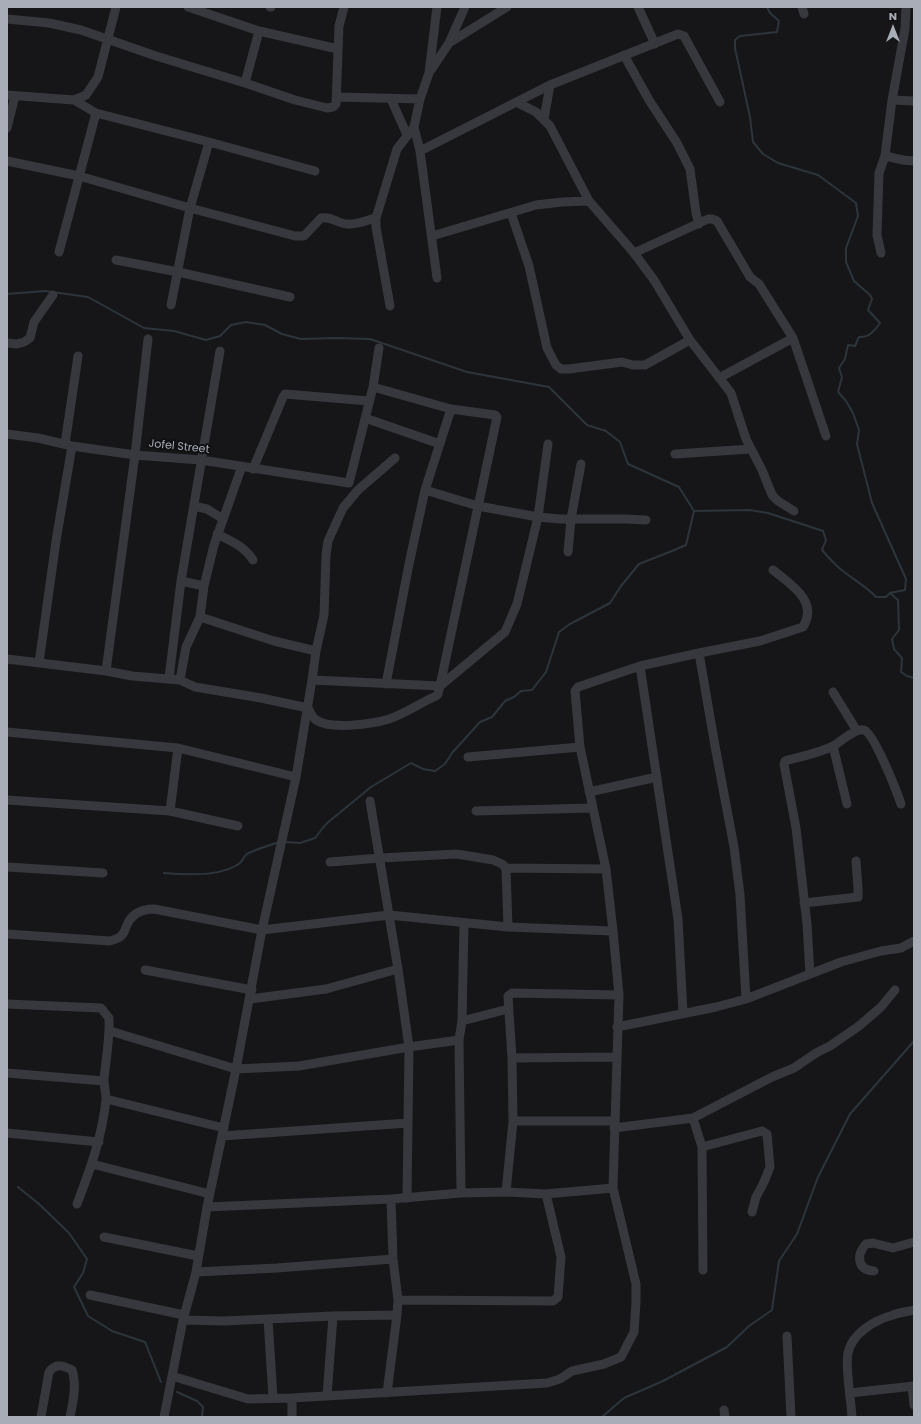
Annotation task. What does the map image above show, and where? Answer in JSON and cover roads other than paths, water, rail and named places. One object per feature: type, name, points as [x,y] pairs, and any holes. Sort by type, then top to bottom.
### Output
[{"type":"street","points":[[74,100],[86,95],[98,77],[116,7]]},
{"type":"street","points":[[188,7],[259,31],[338,49]]},
{"type":"street","points":[[7,19],[49,23],[81,30],[295,100],[327,108],[333,108],[336,104],[337,97],[338,49],[340,26],[344,7]]},
{"type":"street","points":[[437,7],[429,73],[420,100],[414,127],[420,151],[437,278]]},
{"type":"street","points":[[429,73],[449,42],[465,7]]},
{"type":"street","points":[[449,42],[507,7]]},
{"type":"street","points":[[638,7],[655,44]]},
{"type":"street","points":[[881,253],[877,235],[879,173],[885,156],[892,100],[906,29],[906,7]]},
{"type":"street","points":[[245,83],[259,31]]},
{"type":"street","points":[[420,151],[550,85],[678,34],[684,36],[720,102]]},
{"type":"street","points":[[624,55],[649,100],[677,143],[690,169],[696,214],[700,224]]},
{"type":"street","points":[[544,119],[550,85]]},
{"type":"street","points":[[7,128],[11,95],[74,100],[96,113],[315,171]]},
{"type":"street","points":[[337,97],[420,100]]},
{"type":"street","points":[[391,99],[407,135]]},
{"type":"street","points":[[892,100],[914,101]]},
{"type":"street","points":[[516,102],[536,112],[550,126],[589,200],[634,253],[654,280],[690,340],[731,393],[746,439],[762,470],[772,495],[794,511]]},
{"type":"street","points":[[59,252],[96,113]]},
{"type":"street","points":[[390,306],[376,228],[376,218],[397,149],[414,127]]},
{"type":"street","points":[[171,305],[190,208],[209,142]]},
{"type":"street","points":[[885,156],[914,161]]},
{"type":"street","points":[[7,161],[79,176],[190,208],[300,236],[304,236],[321,218],[332,218],[341,223],[348,224],[376,218]]},
{"type":"street","points":[[432,236],[536,205],[589,200]]},
{"type":"street","points":[[511,213],[529,266],[547,348],[556,365],[561,369],[622,362],[633,365],[645,365],[690,340]]},
{"type":"street","points":[[634,253],[691,226],[700,224],[708,219],[717,221],[750,277],[759,284],[793,338],[826,436]]},
{"type":"street","points":[[116,260],[290,297]]},
{"type":"street","points":[[7,344],[17,344],[30,338],[34,322],[53,295]]},
{"type":"street","points":[[719,378],[793,338]]},
{"type":"street","points":[[106,671],[135,455],[148,339]]},
{"type":"street","points":[[379,348],[373,387],[365,418],[440,444]]},
{"type":"street","points":[[169,678],[181,581],[220,351]]},
{"type":"street","points":[[39,663],[56,541],[78,356]]},
{"type":"street","points":[[7,659],[106,671],[132,676],[180,680],[195,687],[261,698],[308,708],[314,719],[328,725],[368,724],[389,719],[436,696],[440,686],[497,417],[495,415],[451,409],[373,387]]},
{"type":"street","points":[[253,468],[285,394],[369,401]]},
{"type":"street","points":[[386,684],[425,490],[451,409]]},
{"type":"street","name":"Jofel Street","points":[[7,434],[135,455],[201,460],[349,483],[365,418]]},
{"type":"street","points":[[312,680],[440,686],[505,632],[517,604],[538,517],[548,444]]},
{"type":"street","points":[[675,454],[751,449]]},
{"type":"street","points":[[164,1417],[183,1317],[196,1272],[207,1207],[251,994],[262,930],[296,777],[324,608],[328,541],[343,508],[358,490],[396,458]]},
{"type":"street","points":[[568,552],[571,519],[581,464]]},
{"type":"street","points":[[180,680],[186,647],[200,617],[204,586],[217,534],[242,466]]},
{"type":"street","points":[[425,490],[478,506],[538,517],[646,520]]},
{"type":"street","points":[[194,506],[207,509],[222,520]]},
{"type":"street","points":[[217,534],[232,541],[248,552],[253,560]]},
{"type":"street","points":[[172,1376],[248,1399],[292,1398],[547,1383],[560,1379],[572,1371],[604,1364],[621,1357],[634,1332],[636,1284],[613,1188],[619,995],[614,931],[606,870],[580,747],[575,689],[640,666],[699,652],[760,641],[803,627],[809,611],[807,604],[800,594],[773,570]]},
{"type":"street","points":[[181,581],[204,586]]},
{"type":"street","points":[[200,617],[274,641],[316,651]]},
{"type":"street","points":[[699,652],[734,847],[740,895],[746,999]]},
{"type":"street","points":[[640,666],[678,919],[683,1013]]},
{"type":"street","points":[[834,692],[857,731]]},
{"type":"street","points":[[810,974],[796,828],[784,764],[785,761],[833,746],[857,731],[864,730],[868,733],[880,752],[902,804]]},
{"type":"street","points":[[7,732],[178,748],[296,777]]},
{"type":"street","points":[[833,746],[847,804]]},
{"type":"street","points":[[468,757],[580,747]]},
{"type":"street","points":[[170,811],[178,748]]},
{"type":"street","points":[[589,792],[656,777]]},
{"type":"street","points":[[7,800],[170,811],[238,826]]},
{"type":"street","points":[[370,800],[398,969],[409,1047],[408,1198]]},
{"type":"street","points":[[476,811],[592,808]]},
{"type":"street","points":[[330,862],[457,854],[493,860],[502,864],[506,868],[606,870]]},
{"type":"street","points":[[804,903],[858,897],[856,861]]},
{"type":"street","points":[[7,867],[103,873]]},
{"type":"street","points":[[506,868],[508,927]]},
{"type":"street","points":[[7,934],[110,941],[119,938],[124,934],[128,922],[133,916],[140,911],[147,909],[154,909],[262,930],[389,914],[508,927],[614,931]]},
{"type":"street","points":[[461,1193],[459,1040],[462,1021],[464,923]]},
{"type":"street","points":[[617,1027],[683,1013],[716,1008],[746,999],[841,962],[881,951],[901,948],[914,941]]},
{"type":"street","points":[[145,970],[251,994],[326,989],[398,969]]},
{"type":"street","points":[[513,1121],[614,1125],[693,1118],[772,1077],[794,1068],[816,1053],[830,1046],[872,1015],[881,1007],[895,990]]},
{"type":"street","points":[[506,1192],[513,1121],[512,1058],[508,996],[512,993],[619,995]]},
{"type":"street","points":[[7,1004],[101,1008],[109,1018],[110,1031],[104,1081],[106,1099],[99,1142],[77,1204]]},
{"type":"street","points":[[462,1021],[508,1009]]},
{"type":"street","points":[[110,1031],[236,1069],[299,1066],[459,1040]]},
{"type":"street","points":[[512,1058],[617,1058]]},
{"type":"street","points":[[7,1073],[104,1081]]},
{"type":"street","points":[[106,1099],[223,1132],[408,1123]]},
{"type":"street","points":[[693,1118],[702,1147],[703,1270]]},
{"type":"street","points":[[702,1147],[762,1132],[767,1134],[770,1167],[756,1197],[752,1212]]},
{"type":"street","points":[[7,1133],[99,1142]]},
{"type":"street","points":[[92,1164],[210,1194]]},
{"type":"street","points":[[207,1207],[391,1199],[461,1193],[506,1192],[546,1194],[613,1188]]},
{"type":"street","points":[[398,1300],[553,1301],[556,1299],[558,1297],[561,1257],[546,1194]]},
{"type":"street","points":[[387,1393],[398,1300],[393,1259],[391,1199]]},
{"type":"street","points":[[104,1237],[198,1256]]},
{"type":"street","points":[[874,1271],[867,1271],[861,1265],[859,1255],[866,1244],[873,1243],[893,1248],[914,1242]]},
{"type":"street","points":[[196,1272],[277,1268],[393,1259]]},
{"type":"street","points":[[90,1295],[183,1317],[224,1321],[333,1316],[397,1315]]},
{"type":"street","points":[[852,1417],[848,1353],[853,1339],[874,1322],[893,1314],[914,1310]]},
{"type":"street","points":[[327,1396],[333,1316]]},
{"type":"street","points":[[268,1320],[273,1398]]},
{"type":"street","points":[[787,1336],[791,1417]]},
{"type":"street","points":[[41,1417],[49,1372],[53,1367],[59,1365],[66,1366],[72,1370],[74,1377],[74,1398],[70,1417]]},
{"type":"street","points":[[850,1393],[913,1386],[914,1406]]},
{"type":"street","points":[[292,1398],[292,1417]]},
{"type":"waterway","points":[[694,511],[749,510],[768,513],[823,531],[826,540],[822,550],[840,569],[864,586],[876,597],[886,597],[890,593],[905,590],[906,579],[872,503],[857,444],[859,430],[853,413],[846,401],[838,392],[842,377],[839,368],[845,359],[848,345],[855,346],[859,337],[869,335],[880,323],[868,310],[872,299],[870,295],[854,281],[846,262],[846,248],[858,216],[856,203],[818,175],[778,163],[763,154],[753,142],[750,117],[735,48],[735,40],[740,36],[777,32],[779,21],[770,13],[767,7]]},
{"type":"waterway","points":[[7,294],[45,291],[88,297],[144,328],[174,331],[206,340],[220,336],[231,325],[246,322],[265,325],[282,334],[301,339],[370,339],[467,372],[549,387],[587,425],[606,431],[620,442],[628,464],[679,487],[694,511],[686,545],[639,564],[621,586],[610,603],[570,624],[559,632],[546,672],[532,690],[521,691],[514,697],[505,701],[492,717],[480,722],[452,753],[445,764],[435,771],[423,769],[411,763],[371,787],[326,824],[315,838],[300,843],[285,842]]},
{"type":"waterway","points":[[890,593],[898,600],[899,630],[892,639],[894,649],[902,658],[901,672],[914,678]]},
{"type":"waterway","points":[[164,873],[202,874],[230,869],[239,864],[250,852],[279,842]]},
{"type":"waterway","points":[[602,1417],[624,1398],[663,1381],[727,1347],[749,1326],[772,1310],[779,1261],[797,1234],[818,1177],[850,1114],[914,1041]]},
{"type":"waterway","points":[[18,1187],[39,1204],[69,1233],[87,1259],[83,1273],[74,1287],[88,1316],[112,1331],[145,1342],[161,1382]]},
{"type":"waterway","points":[[177,1392],[197,1401],[203,1407],[202,1417]]}]
